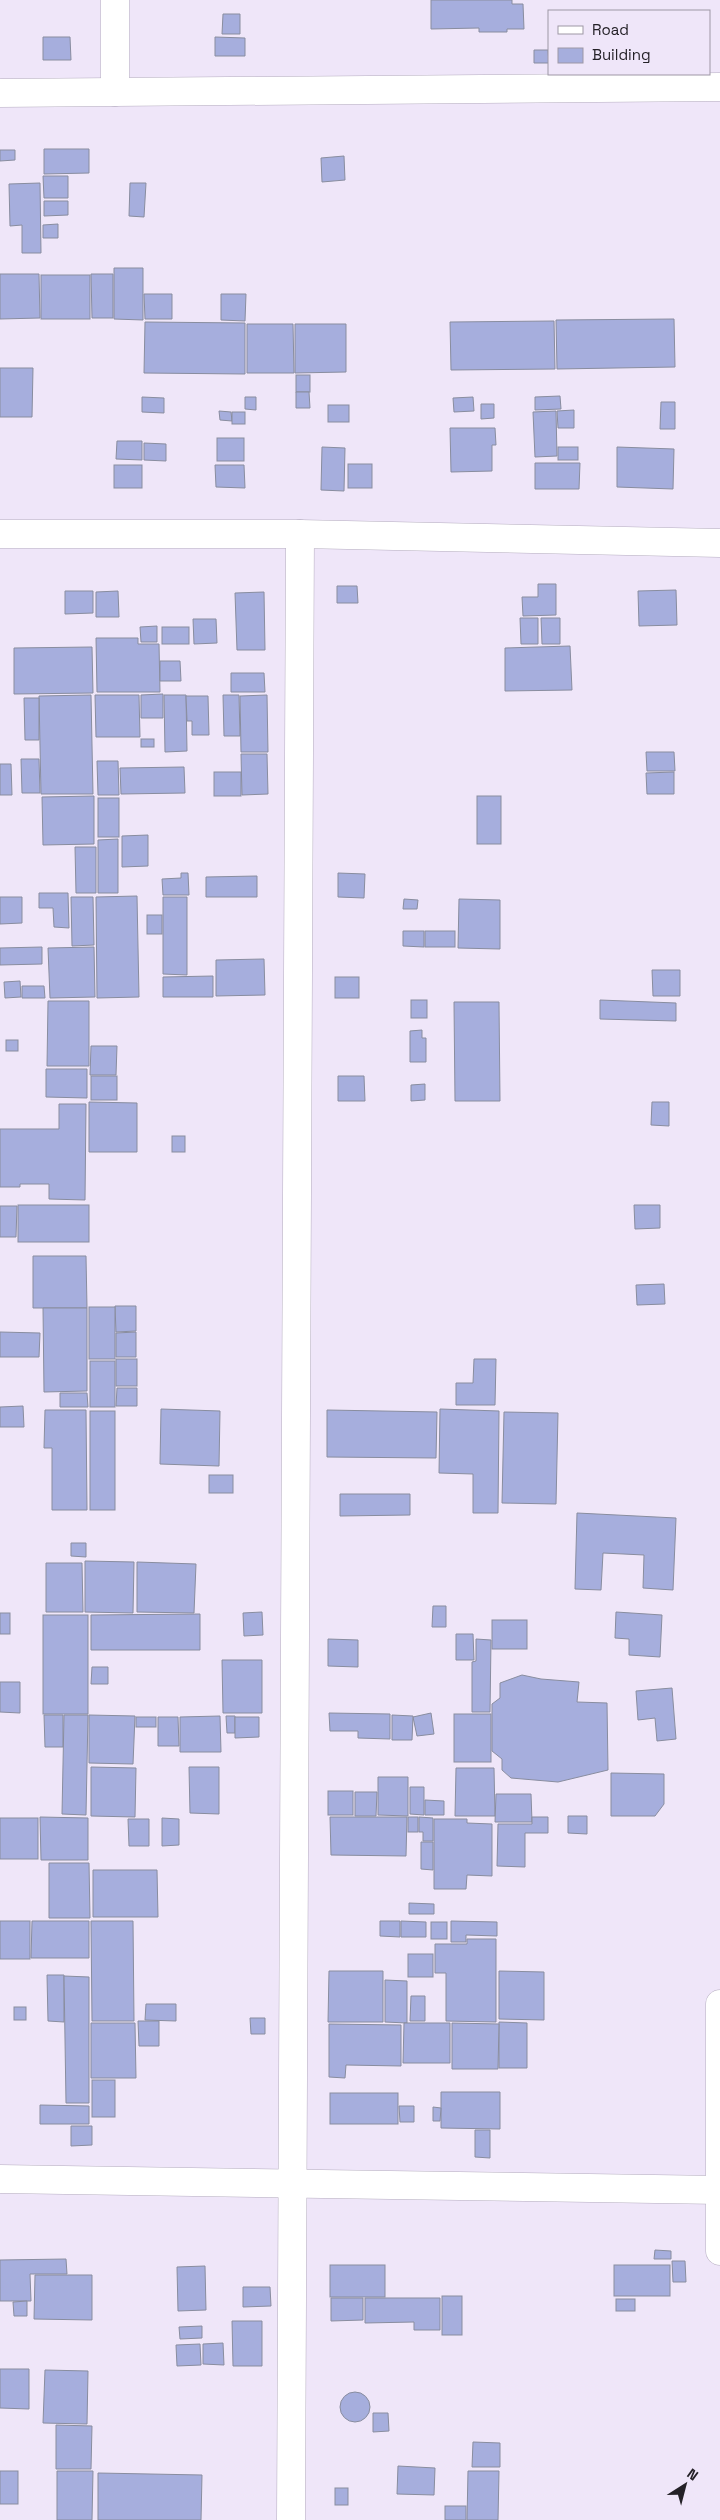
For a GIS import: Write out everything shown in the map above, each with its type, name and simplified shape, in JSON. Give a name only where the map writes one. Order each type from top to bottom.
[{"type":"street","points":[[115,0],[115,92]]},
{"type":"street","points":[[0,93],[720,87]]},
{"type":"street","points":[[0,534],[300,534],[720,543]]},
{"type":"street","points":[[291,2520],[300,534]]},
{"type":"street","points":[[720,2004],[720,2251]]},
{"type":"street","points":[[0,2179],[719,2190]]},
{"type":"building","points":[[431,0],[512,0],[512,4],[523,4],[524,29],[507,29],[507,32],[479,32],[479,28],[431,29]]},
{"type":"building","points":[[223,14],[240,14],[240,34],[222,34]]},
{"type":"building","points":[[43,37],[70,37],[71,60],[43,60]]},
{"type":"building","points":[[215,37],[245,38],[245,56],[215,56]]},
{"type":"building","points":[[534,50],[548,50],[548,63],[534,63]]},
{"type":"building","points":[[44,149],[89,149],[89,173],[44,174]]},
{"type":"building","points":[[0,150],[15,150],[15,160],[0,161]]},
{"type":"building","points":[[344,156],[345,180],[322,182],[321,158]]},
{"type":"building","points":[[43,176],[68,176],[68,198],[44,198]]},
{"type":"building","points":[[40,183],[41,253],[22,253],[22,225],[10,226],[9,184]]},
{"type":"building","points":[[130,183],[146,183],[144,217],[129,216]]},
{"type":"building","points":[[44,201],[68,201],[68,215],[44,216]]},
{"type":"building","points":[[58,224],[58,238],[43,238],[43,225]]},
{"type":"building","points":[[114,268],[143,268],[143,320],[114,319]]},
{"type":"building","points":[[0,274],[39,274],[40,318],[0,319]]},
{"type":"building","points":[[91,274],[113,274],[113,318],[92,318]]},
{"type":"building","points":[[41,275],[90,275],[90,319],[41,319]]},
{"type":"building","points":[[144,294],[172,294],[172,319],[145,319]]},
{"type":"building","points":[[221,294],[246,294],[245,321],[221,320]]},
{"type":"building","points":[[674,319],[675,367],[557,369],[556,320]]},
{"type":"building","points":[[554,321],[555,369],[451,370],[450,322]]},
{"type":"building","points":[[145,322],[245,323],[245,374],[144,373]]},
{"type":"building","points":[[247,324],[293,324],[294,373],[247,373]]},
{"type":"building","points":[[295,324],[346,324],[346,372],[295,373]]},
{"type":"building","points":[[0,368],[33,368],[32,417],[0,417]]},
{"type":"building","points":[[296,375],[310,375],[310,392],[296,392]]},
{"type":"building","points":[[296,392],[309,392],[310,408],[296,408]]},
{"type":"building","points":[[560,396],[561,409],[535,410],[535,397]]},
{"type":"building","points":[[142,397],[164,398],[164,413],[142,412]]},
{"type":"building","points":[[245,397],[256,397],[256,410],[245,409]]},
{"type":"building","points":[[473,397],[474,411],[454,412],[453,398]]},
{"type":"building","points":[[661,402],[675,402],[675,429],[660,429]]},
{"type":"building","points":[[481,404],[494,404],[494,418],[481,419]]},
{"type":"building","points":[[328,405],[349,405],[349,422],[328,422]]},
{"type":"building","points":[[574,410],[574,428],[558,428],[557,411]]},
{"type":"building","points":[[219,411],[231,412],[232,421],[220,420]]},
{"type":"building","points":[[556,411],[557,456],[535,457],[533,412]]},
{"type":"building","points":[[232,412],[245,412],[245,424],[232,424]]},
{"type":"building","points":[[450,428],[495,428],[496,445],[492,445],[492,471],[451,472]]},
{"type":"building","points":[[217,438],[244,438],[244,461],[217,461]]},
{"type":"building","points":[[117,441],[142,441],[142,460],[116,459]]},
{"type":"building","points":[[144,443],[166,444],[166,461],[144,460]]},
{"type":"building","points":[[322,447],[345,448],[344,491],[321,490]]},
{"type":"building","points":[[558,447],[578,447],[578,460],[558,460]]},
{"type":"building","points":[[617,447],[674,449],[673,489],[617,487]]},
{"type":"building","points":[[535,463],[580,463],[579,489],[535,489]]},
{"type":"building","points":[[348,464],[372,464],[372,488],[348,488]]},
{"type":"building","points":[[114,465],[142,465],[142,488],[114,488]]},
{"type":"building","points":[[215,465],[244,465],[245,488],[216,487]]},
{"type":"building","points":[[538,584],[556,584],[556,615],[523,616],[522,597],[538,597]]},
{"type":"building","points":[[337,586],[357,586],[358,603],[337,603]]},
{"type":"building","points":[[676,590],[677,625],[639,626],[638,591]]},
{"type":"building","points":[[65,591],[93,591],[93,613],[65,614]]},
{"type":"building","points":[[118,591],[119,617],[96,617],[96,592]]},
{"type":"building","points":[[264,592],[265,650],[237,650],[235,593]]},
{"type":"building","points":[[520,618],[538,618],[538,644],[521,644]]},
{"type":"building","points":[[541,618],[560,618],[560,644],[542,644]]},
{"type":"building","points":[[193,619],[216,619],[217,643],[194,644]]},
{"type":"building","points":[[157,626],[157,642],[141,642],[140,627]]},
{"type":"building","points":[[162,627],[189,627],[189,644],[162,644]]},
{"type":"building","points":[[96,638],[138,638],[138,644],[159,644],[160,692],[97,692]]},
{"type":"building","points":[[570,646],[572,690],[505,691],[505,648]]},
{"type":"building","points":[[92,647],[93,693],[14,694],[14,648]]},
{"type":"building","points":[[160,661],[180,661],[181,681],[160,681]]},
{"type":"building","points":[[231,673],[264,673],[265,692],[231,692]]},
{"type":"building","points":[[163,694],[163,718],[141,718],[141,695]]},
{"type":"building","points":[[91,695],[93,794],[41,794],[39,696]]},
{"type":"building","points":[[95,695],[139,695],[140,737],[96,737]]},
{"type":"building","points":[[164,695],[186,695],[187,751],[165,752]]},
{"type":"building","points":[[223,695],[239,695],[240,736],[224,736]]},
{"type":"building","points":[[267,695],[268,752],[241,752],[240,696]]},
{"type":"building","points":[[186,696],[208,696],[209,735],[192,735],[192,721],[187,721]]},
{"type":"building","points":[[24,698],[39,698],[39,740],[25,740]]},
{"type":"building","points":[[141,739],[154,739],[154,747],[141,747]]},
{"type":"building","points":[[646,752],[674,752],[675,771],[647,771]]},
{"type":"building","points":[[241,754],[267,754],[268,794],[242,795]]},
{"type":"building","points":[[21,759],[39,759],[40,793],[22,793]]},
{"type":"building","points":[[97,761],[118,761],[119,795],[98,795]]},
{"type":"building","points":[[0,764],[11,764],[12,795],[0,795]]},
{"type":"building","points":[[184,767],[185,793],[121,794],[120,768]]},
{"type":"building","points":[[214,772],[241,772],[241,796],[214,796]]},
{"type":"building","points":[[674,772],[674,794],[647,794],[646,773]]},
{"type":"building","points":[[94,796],[94,844],[43,845],[42,797]]},
{"type":"building","points":[[477,796],[501,796],[501,844],[477,844]]},
{"type":"building","points":[[98,798],[119,798],[119,837],[98,837]]},
{"type":"building","points":[[148,835],[148,866],[122,867],[122,836]]},
{"type":"building","points":[[118,839],[118,893],[98,893],[98,840]]},
{"type":"building","points":[[75,847],[96,847],[96,893],[76,893]]},
{"type":"building","points":[[181,873],[188,873],[189,895],[163,895],[162,879],[181,878]]},
{"type":"building","points":[[338,873],[365,874],[364,898],[338,897]]},
{"type":"building","points":[[257,876],[257,897],[206,897],[206,877]]},
{"type":"building","points":[[39,893],[68,893],[69,928],[54,927],[53,908],[39,908]]},
{"type":"building","points":[[137,896],[139,997],[97,998],[96,897]]},
{"type":"building","points":[[0,897],[22,897],[22,923],[0,924]]},
{"type":"building","points":[[71,897],[93,897],[94,945],[72,946]]},
{"type":"building","points":[[163,897],[187,897],[187,975],[163,974]]},
{"type":"building","points":[[404,899],[418,900],[417,909],[403,909]]},
{"type":"building","points":[[459,899],[500,900],[500,949],[458,948]]},
{"type":"building","points":[[147,915],[162,915],[162,934],[147,934]]},
{"type":"building","points":[[403,931],[424,931],[424,947],[403,946]]},
{"type":"building","points":[[425,931],[455,931],[455,947],[425,947]]},
{"type":"building","points":[[42,947],[42,964],[0,965],[0,948]]},
{"type":"building","points":[[94,947],[95,997],[50,998],[48,948]]},
{"type":"building","points":[[264,959],[265,995],[216,996],[216,960]]},
{"type":"building","points":[[652,970],[680,970],[680,996],[653,996]]},
{"type":"building","points":[[213,976],[213,997],[163,997],[163,977]]},
{"type":"building","points":[[335,977],[359,977],[359,998],[335,998]]},
{"type":"building","points":[[20,981],[21,997],[5,998],[4,982]]},
{"type":"building","points":[[22,986],[44,986],[45,998],[22,998]]},
{"type":"building","points":[[411,1000],[427,1000],[427,1018],[411,1018]]},
{"type":"building","points":[[600,1000],[676,1003],[676,1021],[600,1019]]},
{"type":"building","points":[[48,1001],[89,1001],[89,1066],[47,1066]]},
{"type":"building","points":[[454,1002],[499,1002],[500,1101],[455,1101]]},
{"type":"building","points":[[422,1030],[422,1038],[426,1038],[426,1062],[410,1062],[410,1031]]},
{"type":"building","points":[[6,1040],[18,1040],[18,1051],[6,1051]]},
{"type":"building","points":[[91,1046],[117,1046],[116,1075],[90,1075]]},
{"type":"building","points":[[46,1069],[87,1069],[87,1098],[46,1097]]},
{"type":"building","points":[[91,1076],[117,1076],[117,1100],[91,1100]]},
{"type":"building","points":[[338,1076],[364,1076],[365,1101],[338,1101]]},
{"type":"building","points":[[425,1084],[425,1100],[411,1101],[411,1085]]},
{"type":"building","points":[[89,1102],[137,1103],[137,1152],[89,1152]]},
{"type":"building","points":[[652,1102],[669,1102],[669,1126],[651,1125]]},
{"type":"building","points":[[59,1104],[86,1104],[85,1200],[49,1199],[49,1184],[20,1184],[20,1187],[0,1187],[0,1129],[59,1129]]},
{"type":"building","points":[[172,1136],[185,1136],[185,1152],[172,1152]]},
{"type":"building","points":[[18,1205],[89,1205],[89,1242],[18,1242]]},
{"type":"building","points":[[634,1205],[660,1205],[660,1228],[635,1229]]},
{"type":"building","points":[[0,1206],[17,1206],[16,1237],[0,1237]]},
{"type":"building","points":[[33,1256],[86,1256],[87,1308],[33,1308]]},
{"type":"building","points":[[664,1284],[665,1304],[637,1305],[636,1285]]},
{"type":"building","points":[[115,1306],[136,1306],[136,1331],[116,1332]]},
{"type":"building","points":[[89,1307],[115,1307],[115,1359],[89,1359]]},
{"type":"building","points":[[43,1308],[87,1308],[87,1391],[44,1392]]},
{"type":"building","points":[[0,1332],[40,1333],[39,1357],[0,1357]]},
{"type":"building","points":[[136,1332],[136,1357],[116,1357],[116,1333]]},
{"type":"building","points":[[116,1359],[137,1359],[137,1386],[116,1386]]},
{"type":"building","points":[[474,1359],[496,1359],[495,1405],[456,1405],[456,1383],[473,1383]]},
{"type":"building","points":[[90,1361],[115,1361],[115,1407],[90,1407]]},
{"type":"building","points":[[117,1388],[137,1388],[137,1406],[116,1406]]},
{"type":"building","points":[[60,1393],[87,1393],[88,1407],[60,1407]]},
{"type":"building","points":[[23,1406],[24,1427],[0,1427],[0,1407]]},
{"type":"building","points":[[161,1409],[220,1411],[219,1466],[160,1464]]},
{"type":"building","points":[[440,1409],[499,1411],[498,1513],[473,1513],[473,1474],[439,1473]]},
{"type":"building","points":[[45,1410],[86,1410],[87,1510],[52,1510],[52,1448],[44,1448]]},
{"type":"building","points":[[327,1410],[437,1412],[436,1458],[327,1457]]},
{"type":"building","points":[[90,1411],[115,1411],[115,1510],[90,1510]]},
{"type":"building","points":[[504,1412],[558,1413],[556,1504],[502,1503]]},
{"type":"building","points":[[209,1475],[233,1475],[233,1493],[209,1493]]},
{"type":"building","points":[[340,1494],[410,1494],[410,1515],[340,1516]]},
{"type":"building","points":[[577,1513],[676,1518],[673,1590],[643,1588],[644,1555],[603,1553],[601,1590],[575,1589]]},
{"type":"building","points":[[71,1543],[86,1543],[86,1557],[71,1556]]},
{"type":"building","points":[[85,1561],[134,1562],[133,1613],[85,1612]]},
{"type":"building","points":[[137,1562],[196,1564],[194,1613],[137,1612]]},
{"type":"building","points":[[46,1563],[82,1563],[83,1612],[46,1612]]},
{"type":"building","points":[[433,1606],[446,1606],[446,1627],[432,1627]]},
{"type":"building","points":[[262,1612],[263,1635],[244,1636],[243,1613]]},
{"type":"building","points":[[616,1612],[662,1615],[660,1657],[629,1655],[629,1639],[615,1638]]},
{"type":"building","points":[[0,1613],[10,1613],[10,1634],[0,1634]]},
{"type":"building","points":[[200,1614],[200,1650],[91,1650],[91,1615]]},
{"type":"building","points":[[43,1615],[88,1615],[88,1714],[43,1714]]},
{"type":"building","points":[[492,1620],[527,1620],[527,1649],[492,1649]]},
{"type":"building","points":[[456,1634],[473,1634],[474,1660],[456,1660]]},
{"type":"building","points":[[328,1639],[358,1640],[358,1667],[328,1666]]},
{"type":"building","points":[[476,1639],[491,1640],[490,1712],[472,1712],[472,1662],[476,1661]]},
{"type":"building","points":[[222,1660],[262,1660],[262,1713],[223,1713]]},
{"type":"building","points":[[92,1667],[108,1667],[108,1684],[91,1684]]},
{"type":"building","points":[[522,1675],[541,1679],[579,1682],[577,1702],[607,1703],[608,1770],[558,1782],[511,1778],[502,1770],[502,1759],[492,1751],[492,1704],[500,1698],[500,1683]]},
{"type":"building","points":[[0,1682],[20,1682],[20,1713],[0,1712]]},
{"type":"building","points":[[672,1688],[676,1739],[657,1741],[655,1718],[638,1720],[636,1691]]},
{"type":"building","points":[[329,1713],[390,1714],[390,1739],[358,1738],[358,1731],[330,1731]]},
{"type":"building","points":[[431,1713],[434,1734],[417,1736],[413,1717]]},
{"type":"building","points":[[454,1714],[491,1714],[491,1762],[454,1762]]},
{"type":"building","points":[[44,1715],[63,1715],[63,1747],[45,1747]]},
{"type":"building","points":[[64,1715],[88,1715],[86,1815],[62,1814]]},
{"type":"building","points":[[89,1715],[135,1716],[133,1764],[89,1763]]},
{"type":"building","points":[[392,1715],[413,1716],[412,1740],[392,1740]]},
{"type":"building","points":[[220,1716],[221,1752],[180,1752],[180,1717]]},
{"type":"building","points":[[226,1716],[235,1716],[235,1733],[227,1733]]},
{"type":"building","points":[[136,1717],[156,1717],[156,1727],[136,1727]]},
{"type":"building","points":[[158,1717],[178,1717],[179,1746],[158,1746]]},
{"type":"building","points":[[235,1717],[259,1717],[259,1737],[235,1738]]},
{"type":"building","points":[[91,1767],[136,1768],[135,1817],[91,1816]]},
{"type":"building","points":[[189,1767],[219,1767],[219,1814],[190,1813]]},
{"type":"building","points":[[456,1768],[494,1768],[495,1816],[455,1816]]},
{"type":"building","points":[[611,1773],[664,1774],[664,1804],[655,1816],[611,1816]]},
{"type":"building","points":[[378,1777],[408,1777],[408,1816],[378,1815]]},
{"type":"building","points":[[410,1787],[424,1787],[424,1815],[410,1814]]},
{"type":"building","points":[[328,1791],[353,1791],[353,1815],[328,1815]]},
{"type":"building","points":[[355,1792],[377,1792],[376,1816],[355,1816]]},
{"type":"building","points":[[496,1794],[531,1794],[532,1822],[495,1822]]},
{"type":"building","points":[[425,1800],[444,1801],[444,1815],[425,1815]]},
{"type":"building","points":[[568,1816],[587,1816],[587,1834],[568,1833]]},
{"type":"building","points":[[40,1817],[88,1818],[88,1860],[41,1860]]},
{"type":"building","points":[[330,1817],[407,1817],[406,1856],[331,1855]]},
{"type":"building","points":[[408,1817],[418,1817],[418,1832],[408,1832]]},
{"type":"building","points":[[419,1817],[433,1818],[433,1841],[423,1841],[423,1832],[419,1832]]},
{"type":"building","points":[[532,1817],[548,1817],[548,1833],[525,1833],[525,1867],[497,1866],[498,1824],[532,1824]]},
{"type":"building","points":[[0,1818],[38,1818],[38,1859],[0,1859]]},
{"type":"building","points":[[162,1818],[179,1819],[179,1845],[162,1846]]},
{"type":"building","points":[[128,1819],[149,1819],[149,1846],[129,1846]]},
{"type":"building","points":[[434,1819],[467,1819],[467,1823],[492,1824],[492,1876],[467,1875],[466,1889],[434,1889]]},
{"type":"building","points":[[421,1842],[433,1842],[433,1870],[421,1869]]},
{"type":"building","points":[[49,1863],[89,1863],[90,1918],[49,1918]]},
{"type":"building","points":[[93,1870],[157,1870],[158,1917],[93,1917]]},
{"type":"building","points":[[409,1903],[434,1904],[434,1914],[409,1914]]},
{"type":"building","points":[[0,1921],[30,1921],[30,1959],[0,1959]]},
{"type":"building","points":[[32,1921],[89,1921],[89,1958],[31,1958]]},
{"type":"building","points":[[91,1921],[133,1921],[134,2021],[92,2021]]},
{"type":"building","points":[[380,1921],[400,1921],[400,1937],[380,1936]]},
{"type":"building","points":[[401,1921],[426,1922],[426,1937],[401,1937]]},
{"type":"building","points":[[451,1921],[497,1922],[497,1936],[466,1935],[466,1942],[451,1942]]},
{"type":"building","points":[[431,1922],[447,1922],[447,1939],[431,1939]]},
{"type":"building","points":[[467,1939],[496,1939],[496,2022],[446,2021],[446,1973],[435,1973],[435,1944],[467,1944]]},
{"type":"building","points":[[408,1954],[433,1954],[433,1977],[408,1977]]},
{"type":"building","points":[[329,1971],[383,1971],[383,2022],[328,2022]]},
{"type":"building","points":[[499,1971],[544,1972],[544,2020],[499,2019]]},
{"type":"building","points":[[47,1975],[64,1975],[64,2022],[48,2021]]},
{"type":"building","points":[[64,1976],[89,1977],[89,2103],[66,2103]]},
{"type":"building","points":[[385,1980],[407,1981],[407,2023],[385,2022]]},
{"type":"building","points":[[411,1996],[425,1996],[425,2021],[410,2021]]},
{"type":"building","points":[[146,2004],[176,2004],[176,2021],[145,2020]]},
{"type":"building","points":[[14,2007],[26,2007],[26,2020],[14,2020]]},
{"type":"building","points":[[250,2018],[265,2018],[265,2034],[251,2034]]},
{"type":"building","points":[[138,2021],[159,2021],[159,2046],[139,2046]]},
{"type":"building","points":[[499,2022],[527,2023],[527,2068],[499,2068]]},
{"type":"building","points":[[91,2023],[135,2023],[136,2078],[91,2078]]},
{"type":"building","points":[[404,2023],[450,2023],[450,2063],[403,2063]]},
{"type":"building","points":[[452,2023],[499,2024],[498,2069],[452,2069]]},
{"type":"building","points":[[329,2024],[401,2025],[401,2066],[346,2065],[345,2078],[329,2077]]},
{"type":"building","points":[[92,2080],[115,2080],[115,2117],[92,2117]]},
{"type":"building","points":[[441,2092],[500,2092],[500,2129],[441,2128]]},
{"type":"building","points":[[330,2093],[398,2093],[398,2124],[330,2124]]},
{"type":"building","points":[[40,2105],[89,2106],[89,2124],[40,2124]]},
{"type":"building","points":[[399,2106],[414,2106],[414,2122],[400,2122]]},
{"type":"building","points":[[433,2107],[441,2108],[440,2121],[433,2121]]},
{"type":"building","points":[[71,2126],[92,2126],[92,2145],[71,2146]]},
{"type":"building","points":[[475,2130],[490,2130],[490,2158],[475,2157]]},
{"type":"building","points":[[655,2250],[671,2251],[671,2259],[654,2259]]},
{"type":"building","points":[[66,2259],[67,2274],[30,2274],[31,2301],[0,2301],[0,2260]]},
{"type":"building","points":[[672,2261],[685,2261],[686,2282],[673,2282]]},
{"type":"building","points":[[330,2265],[385,2265],[385,2297],[330,2297]]},
{"type":"building","points":[[614,2265],[670,2265],[670,2296],[614,2296]]},
{"type":"building","points":[[205,2266],[206,2310],[178,2311],[177,2267]]},
{"type":"building","points":[[35,2275],[92,2275],[92,2320],[34,2319]]},
{"type":"building","points":[[243,2287],[270,2287],[271,2306],[243,2307]]},
{"type":"building","points":[[442,2296],[462,2296],[462,2335],[442,2335]]},
{"type":"building","points":[[331,2298],[363,2298],[363,2320],[331,2321]]},
{"type":"building","points":[[365,2298],[440,2298],[440,2330],[414,2330],[414,2322],[365,2323]]},
{"type":"building","points":[[616,2299],[635,2299],[635,2311],[616,2311]]},
{"type":"building","points":[[27,2301],[27,2316],[14,2316],[13,2302]]},
{"type":"building","points":[[232,2321],[262,2321],[262,2366],[233,2366]]},
{"type":"building","points":[[202,2326],[202,2338],[180,2339],[179,2327]]},
{"type":"building","points":[[223,2343],[224,2365],[203,2364],[203,2344]]},
{"type":"building","points":[[200,2344],[201,2365],[177,2366],[176,2345]]},
{"type":"building","points":[[0,2369],[29,2369],[29,2409],[0,2408]]},
{"type":"building","points":[[45,2370],[88,2371],[87,2424],[43,2423]]},
{"type":"building","points":[[355,2392],[366,2396],[370,2407],[366,2418],[355,2422],[344,2418],[340,2407],[344,2396]]},
{"type":"building","points":[[373,2413],[388,2413],[389,2431],[373,2432]]},
{"type":"building","points":[[56,2425],[92,2426],[91,2469],[56,2469]]},
{"type":"building","points":[[473,2442],[500,2443],[500,2467],[472,2467]]},
{"type":"building","points":[[398,2466],[435,2468],[434,2495],[397,2494]]},
{"type":"building","points":[[0,2471],[18,2471],[18,2504],[0,2504]]},
{"type":"building","points":[[57,2471],[93,2471],[92,2520],[57,2520]]},
{"type":"building","points":[[468,2471],[499,2471],[498,2520],[467,2520]]},
{"type":"building","points":[[98,2473],[202,2475],[201,2520],[98,2520]]},
{"type":"building","points":[[335,2488],[348,2488],[348,2505],[335,2505]]},
{"type":"building","points":[[445,2506],[466,2506],[466,2520],[445,2520]]}]
